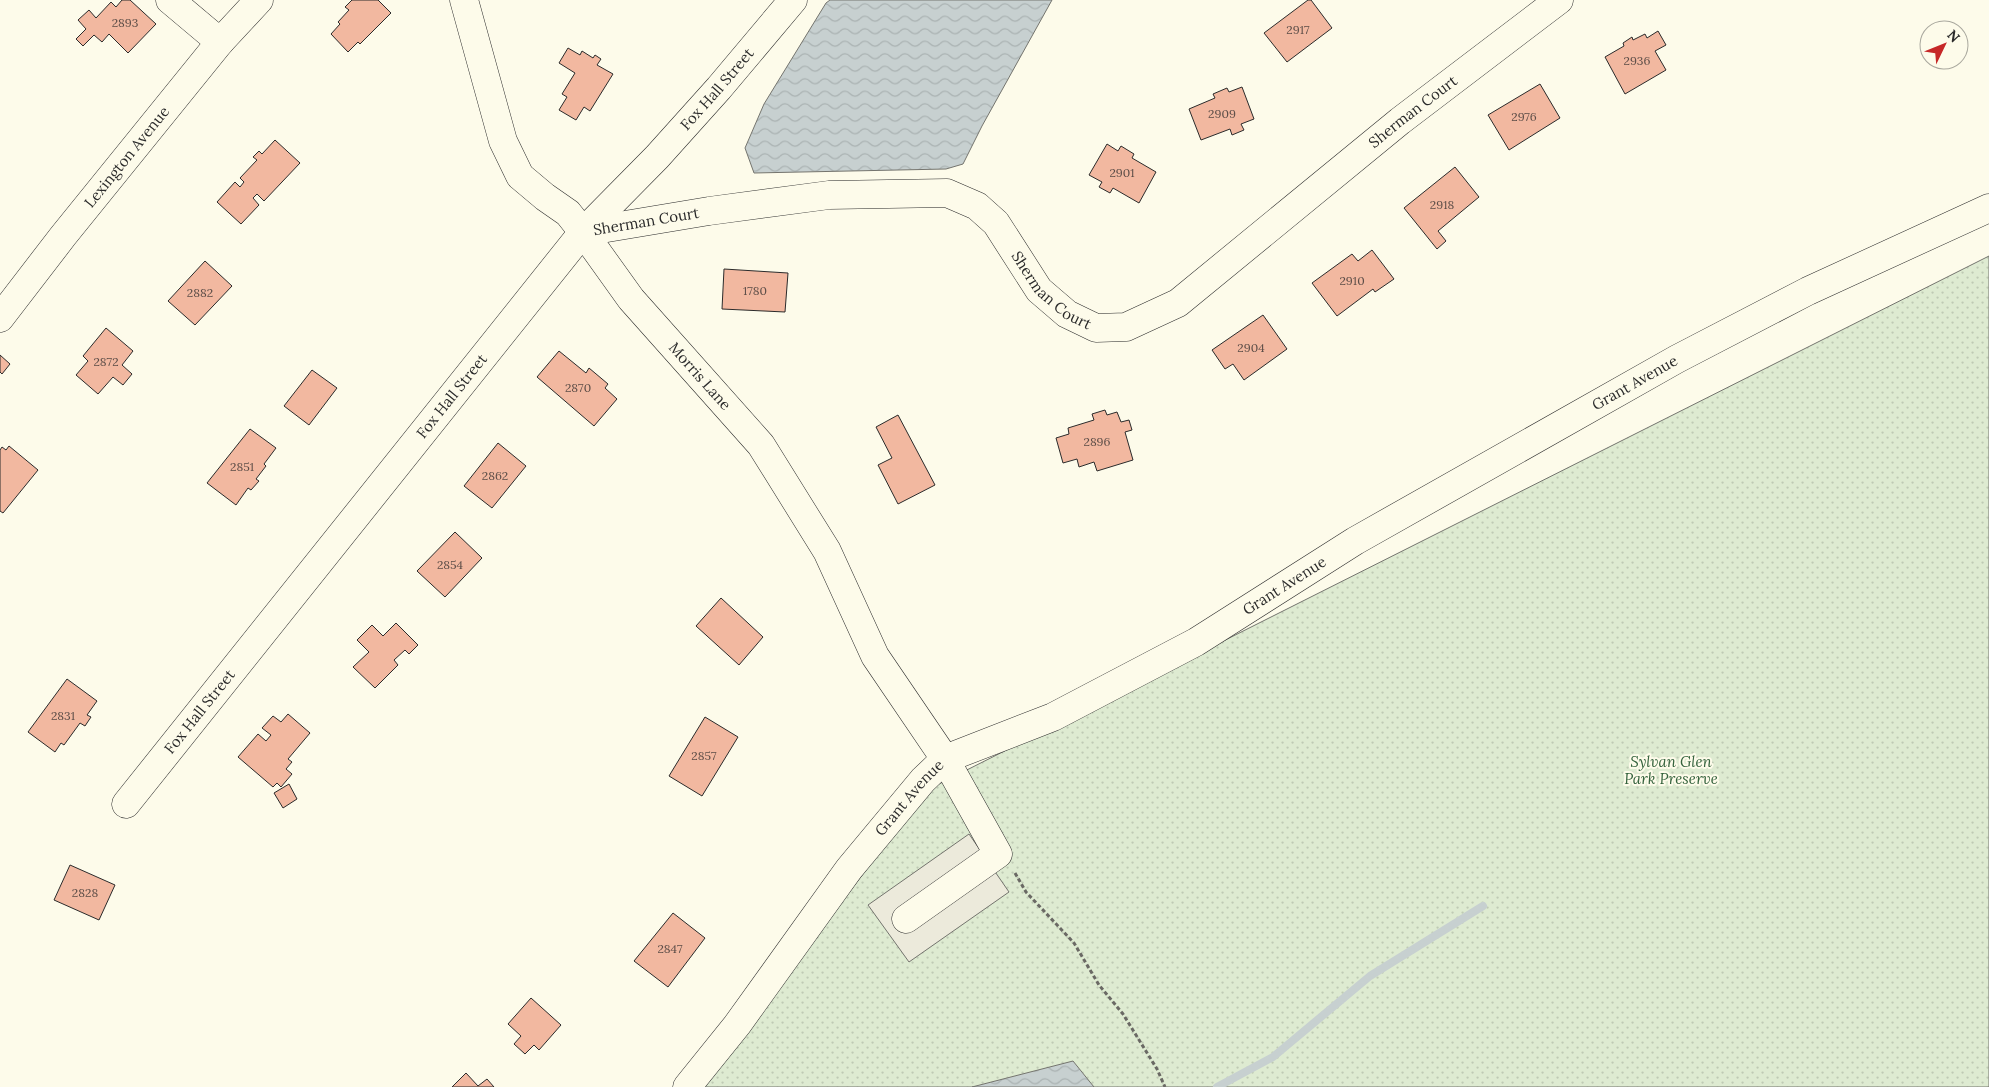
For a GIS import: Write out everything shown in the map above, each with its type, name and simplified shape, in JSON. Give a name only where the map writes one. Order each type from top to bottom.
[{"type":"street","points":[[170,0],[220,42]]},
{"type":"street","name":"Lexington Avenue","points":[[0,318],[63,236],[220,42],[260,0]]},
{"type":"street","name":"Morris Lane","points":[[464,0],[503,141],[520,176],[568,213],[631,299],[761,445],[827,551],[875,656],[945,759],[998,854]]},
{"type":"street","name":"Fox Hall Street","points":[[126,804],[526,306],[583,232],[657,157],[719,88],[792,0]]},
{"type":"street","name":"Sherman Court","points":[[583,232],[709,211],[829,195],[946,194],[977,206],[996,224],[1039,290],[1067,314],[1096,328],[1126,327],[1178,303],[1400,120],[1559,0]]},
{"type":"street","name":"Grant Avenue","points":[[687,1087],[737,1025],[849,869],[923,780],[945,759],[1052,717],[1187,646],[1355,541],[1678,359],[1808,291],[1989,208]]},
{"type":"street","points":[[906,919],[998,854]]},
{"type":"path","points":[[998,854],[1013,871],[1026,892],[1074,943],[1099,985],[1122,1014],[1157,1069],[1165,1087]]},
{"type":"green space","name":"Sylvan Glen Park Preserve","points":[[1989,256],[1989,1087],[698,1087],[929,789]]},
{"type":"shaded area","points":[[969,834],[1009,892],[909,962],[868,905]]},
{"type":"water","points":[[830,0],[1052,0],[963,164],[946,169],[754,173],[745,148],[764,104],[826,3]]},
{"type":"water","points":[[1073,1061],[1094,1087],[972,1087]]},
{"type":"building","points":[[122,0],[130,0],[156,24],[128,53],[109,34],[102,42],[94,35],[83,46],[76,39],[86,29],[78,20],[89,10],[96,18],[111,2],[116,7]]},
{"type":"building","points":[[352,0],[378,0],[391,13],[360,44],[358,42],[348,52],[331,34],[340,24],[338,22],[349,10],[345,7]]},
{"type":"building","points":[[1308,0],[1311,0],[1332,28],[1287,62],[1264,33]]},
{"type":"building","points":[[1658,31],[1666,45],[1655,51],[1666,70],[1625,94],[1605,57],[1624,46],[1623,43],[1632,37],[1633,40],[1645,34],[1647,38]]},
{"type":"building","points":[[568,48],[580,55],[582,51],[593,58],[595,55],[601,59],[597,65],[613,74],[590,111],[584,107],[576,120],[559,110],[567,97],[562,94],[575,73],[559,63]]},
{"type":"building","points":[[1540,84],[1560,118],[1509,150],[1488,115]]},
{"type":"building","points":[[1242,87],[1254,119],[1241,124],[1244,130],[1232,135],[1230,129],[1201,140],[1189,109],[1215,98],[1213,94],[1227,88],[1229,92]]},
{"type":"building","points":[[275,140],[300,163],[264,201],[257,194],[253,198],[259,205],[241,224],[217,202],[235,182],[240,187],[244,182],[240,178],[257,160],[253,157],[259,151],[262,154]]},
{"type":"building","points":[[1107,144],[1118,151],[1121,146],[1134,154],[1132,158],[1156,172],[1139,203],[1113,188],[1110,193],[1099,187],[1102,182],[1089,175]]},
{"type":"building","points":[[1455,167],[1479,197],[1438,231],[1446,241],[1437,249],[1404,208]]},
{"type":"building","points":[[1372,250],[1394,279],[1375,292],[1373,289],[1337,316],[1312,283],[1352,254],[1358,261]]},
{"type":"building","points":[[205,261],[232,286],[195,325],[168,301]]},
{"type":"building","points":[[724,269],[788,273],[785,312],[722,309]]},
{"type":"building","points":[[1263,315],[1287,349],[1244,380],[1233,364],[1225,369],[1212,350]]},
{"type":"building","points":[[106,328],[133,351],[122,365],[132,374],[123,385],[113,377],[98,394],[76,375],[88,361],[83,356]]},
{"type":"building","points":[[559,351],[586,373],[589,368],[608,384],[605,388],[617,399],[594,426],[537,377]]},
{"type":"building","points":[[0,355],[10,364],[2,374],[0,372]]},
{"type":"building","points":[[312,370],[337,388],[309,425],[284,406]]},
{"type":"building","points":[[1105,410],[1107,415],[1117,412],[1121,422],[1129,420],[1132,430],[1125,432],[1133,460],[1097,471],[1094,462],[1079,467],[1077,459],[1063,463],[1056,438],[1069,434],[1068,428],[1094,420],[1092,414]]},
{"type":"building","points":[[898,415],[935,485],[898,504],[878,465],[892,458],[876,427]]},
{"type":"building","points":[[250,429],[276,448],[256,479],[259,481],[251,490],[248,488],[236,505],[207,483]]},
{"type":"building","points":[[498,443],[526,466],[492,508],[464,486]]},
{"type":"building","points":[[9,446],[38,470],[3,513],[0,511],[0,450],[2,447],[6,450]]},
{"type":"building","points":[[455,532],[482,558],[445,597],[417,571]]},
{"type":"building","points":[[721,598],[763,637],[739,665],[696,626]]},
{"type":"building","points":[[396,623],[418,645],[409,654],[405,650],[394,660],[398,665],[375,688],[353,667],[369,652],[357,640],[372,625],[383,636]]},
{"type":"building","points":[[67,679],[97,701],[87,715],[91,717],[85,726],[80,723],[64,745],[61,743],[55,752],[28,732]]},
{"type":"building","points":[[288,714],[310,733],[288,759],[292,762],[286,769],[292,774],[281,787],[277,783],[273,787],[238,757],[258,734],[266,741],[271,735],[262,728],[273,716],[281,722]]},
{"type":"building","points":[[705,717],[738,737],[702,796],[669,776]]},
{"type":"building","points":[[289,784],[297,799],[283,808],[274,793]]},
{"type":"building","points":[[70,865],[115,885],[99,920],[54,900]]},
{"type":"building","points":[[673,913],[705,938],[668,987],[634,961]]},
{"type":"building","points":[[531,998],[561,1025],[539,1050],[534,1045],[525,1054],[514,1044],[521,1036],[508,1024]]},
{"type":"building","points":[[466,1073],[478,1086],[487,1079],[494,1087],[452,1087]]},
{"type":"waterway","points":[[1217,1087],[1273,1057],[1370,976],[1483,906]]}]
